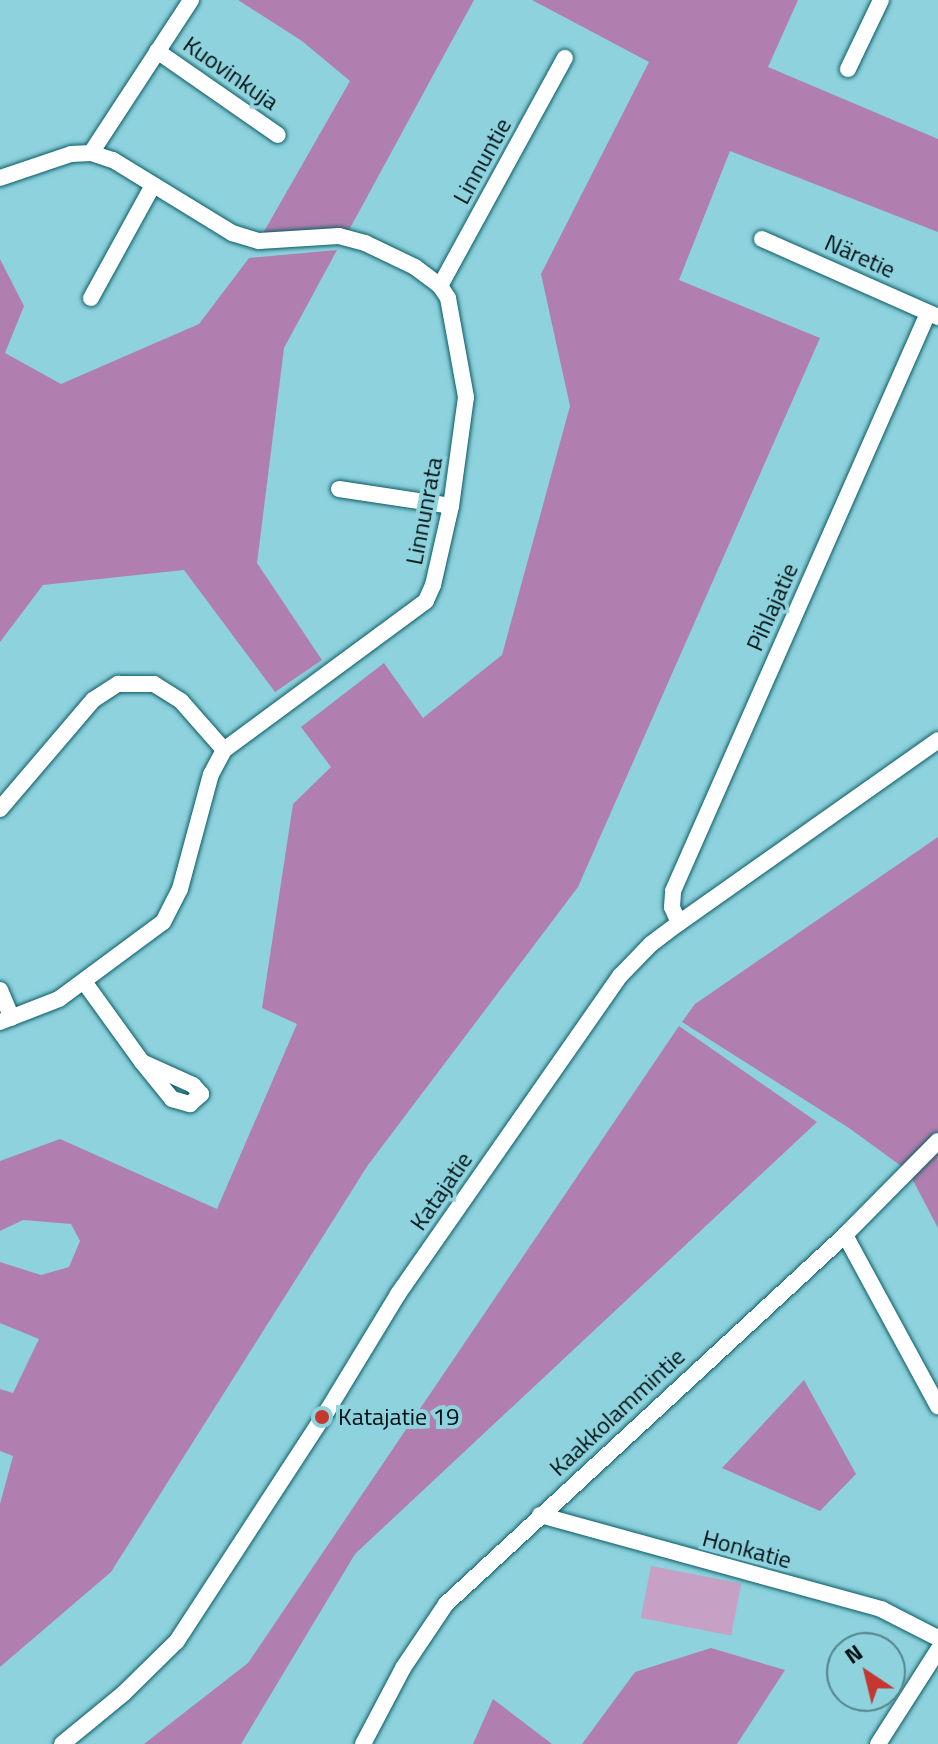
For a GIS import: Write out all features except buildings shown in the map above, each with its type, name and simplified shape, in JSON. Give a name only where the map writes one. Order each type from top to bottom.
[{"type":"street","points":[[91,153],[191,0]]},
{"type":"street","points":[[848,69],[881,0]]},
{"type":"street","name":"Kuovinkuja","points":[[157,51],[278,135]]},
{"type":"street","name":"Linnuntie","points":[[440,286],[565,58]]},
{"type":"street","points":[[0,178],[71,154],[91,153],[113,160],[232,233],[259,241],[339,236],[365,243],[415,267],[440,286]]},
{"type":"street","points":[[91,298],[153,185]]},
{"type":"street","name":"Näretie","points":[[762,239],[933,315]]},
{"type":"street","name":"Linnunrata","points":[[6,1020],[59,999],[85,983],[169,915],[180,889],[211,774],[224,750],[426,601],[433,585],[451,506],[466,397],[454,315],[440,286]]},
{"type":"street","name":"Pihlajatie","points":[[679,923],[672,907],[673,891],[933,315]]},
{"type":"street","points":[[339,489],[451,506]]},
{"type":"street","points":[[0,809],[93,700],[118,684],[154,684],[181,701],[224,750]]},
{"type":"street","name":"Katajatie","points":[[62,1744],[124,1693],[177,1641],[327,1411],[398,1294],[620,976],[651,944],[679,923],[938,740]]},
{"type":"street","points":[[85,983],[142,1062]]},
{"type":"street","points":[[0,990],[6,1020]]},
{"type":"street","name":"Kaakkolammintie","points":[[363,1744],[403,1668],[446,1604],[845,1235],[938,1141]]},
{"type":"street","points":[[845,1235],[938,1406]]},
{"type":"street","name":"Honkatie","points":[[540,1515],[881,1609],[938,1638]]},
{"type":"street","points":[[878,1744],[938,1650]]},
{"type":"shaded area","points":[[238,0],[474,0],[348,232],[262,235],[350,81],[302,41]]},
{"type":"shaded area","points":[[532,0],[798,0],[768,67],[938,139],[938,232],[730,151],[679,280],[820,338],[578,887],[368,1165],[111,1572],[0,1667],[0,1504],[13,1456],[0,1451],[0,1389],[13,1393],[39,1339],[0,1323],[0,1262],[41,1275],[69,1267],[80,1241],[71,1224],[23,1220],[0,1231],[0,1161],[60,1139],[217,1209],[297,1024],[262,1008],[293,804],[331,767],[301,727],[384,663],[423,718],[502,655],[570,406],[541,274],[649,62]]},
{"type":"shaded area","points":[[337,250],[284,348],[257,563],[322,660],[275,692],[184,570],[43,585],[0,642],[0,259],[24,306],[5,353],[61,384],[199,324],[249,258]]},
{"type":"shaded area","points":[[938,837],[938,1228],[908,1171],[849,1128],[682,1022],[695,1004]]},
{"type":"shaded area","points":[[679,1026],[817,1122],[355,1554],[241,1744],[144,1744],[248,1663]]},
{"type":"shaded area","points":[[804,1380],[856,1474],[820,1511],[722,1468]]},
{"type":"shaded area","points":[[651,1566],[741,1584],[731,1636],[641,1618]]},
{"type":"shaded area","points":[[711,1648],[785,1670],[737,1744],[582,1744],[635,1672]]},
{"type":"shaded area","points":[[493,1699],[552,1744],[473,1744]]},
{"type":"place","name":"Katajatie 19","points":[[322,1417]]}]
